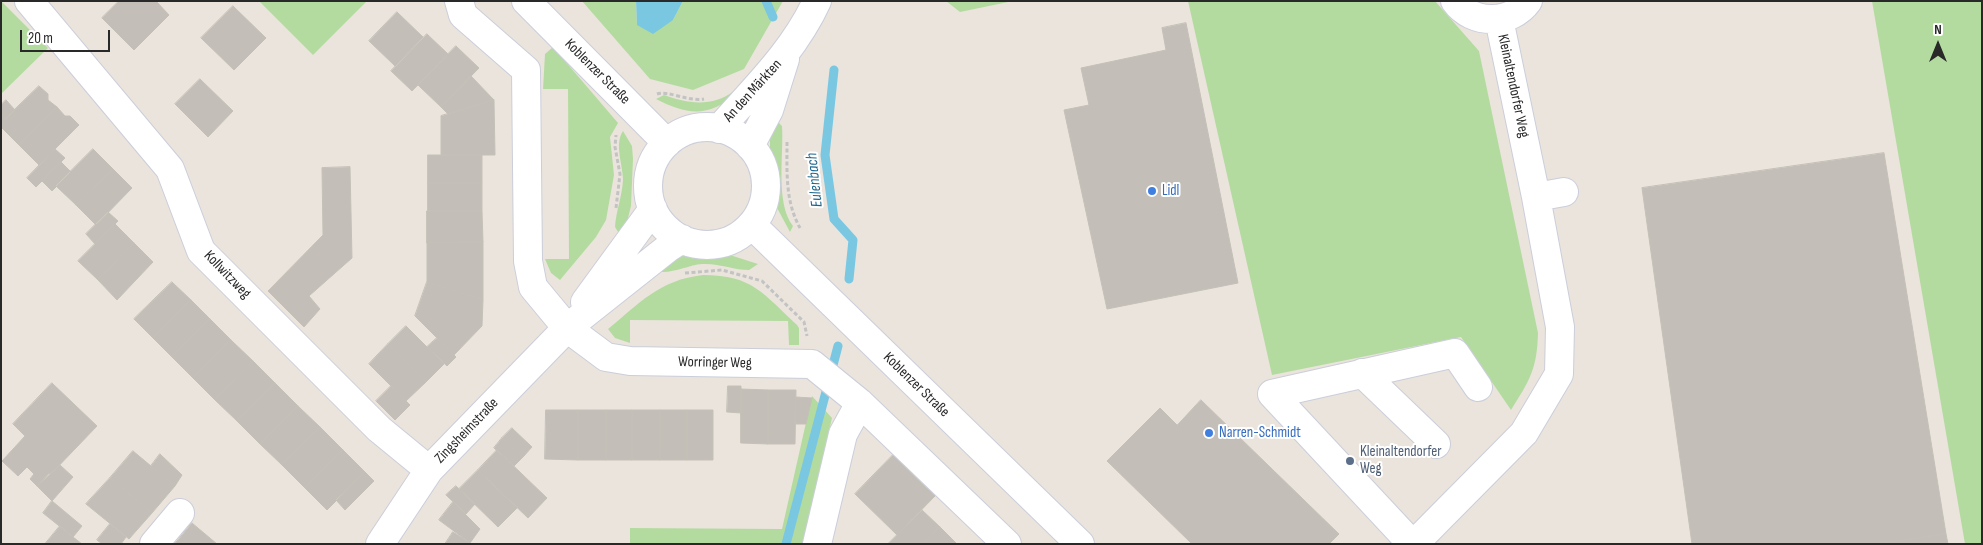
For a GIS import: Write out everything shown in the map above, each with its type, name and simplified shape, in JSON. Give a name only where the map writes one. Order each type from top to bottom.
[{"type":"street","name":"Kollwitzweg","points":[[29,1],[170,169],[201,250],[379,429],[429,470]]},
{"type":"street","points":[[459,1],[463,15],[526,70],[528,261],[533,287],[567,328]]},
{"type":"street","name":"Koblenzer Straße","points":[[526,1],[667,143]]},
{"type":"street","name":"An den Märkten","points":[[719,128],[787,53],[806,25],[817,1]]},
{"type":"street","name":"Kleinaltendorfer Weg","points":[[1455,1],[1469,14],[1483,19],[1499,19],[1513,15],[1528,1]]},
{"type":"street","name":"Kleinaltendorfer Weg","points":[[1413,544],[1524,433],[1559,374],[1560,327],[1536,197],[1499,19]]},
{"type":"street","name":"An den Märkten","points":[[750,146],[769,110],[787,53]]},
{"type":"street","points":[[701,128],[719,128],[736,135],[750,146],[760,160],[766,176],[766,194],[761,211],[752,225],[737,238],[719,244],[700,245],[682,240],[670,232],[653,209],[648,192],[650,174],[656,157],[667,143],[683,133],[701,128]]},
{"type":"street","points":[[1536,197],[1564,192]]},
{"type":"street","name":"Zingsheimstraße","points":[[567,328],[653,209]]},
{"type":"street","name":"Koblenzer Straße","points":[[752,225],[1080,544]]},
{"type":"street","name":"Zingsheimstraße","points":[[380,544],[429,470],[567,328],[668,248],[682,240]]},
{"type":"street","name":"Worringer Weg","points":[[567,328],[606,357],[630,362],[812,364]]},
{"type":"street","points":[[1413,544],[1272,394],[1455,353],[1478,386]]},
{"type":"street","points":[[812,364],[853,398],[1007,544]]},
{"type":"street","points":[[1362,374],[1436,444]]},
{"type":"street","points":[[817,544],[842,434],[853,398]]},
{"type":"street","points":[[154,544],[180,513]]},
{"type":"path","points":[[762,281],[804,236],[792,214],[788,192],[787,138]]},
{"type":"path","points":[[677,276],[703,270],[722,270],[762,281],[804,322],[812,364]]},
{"type":"green space","points":[[1,1],[48,48],[1,94]]},
{"type":"green space","points":[[259,1],[367,1],[313,55]]},
{"type":"green space","points":[[582,1],[636,1],[637,25],[673,20],[683,1],[783,1],[744,69],[693,90],[650,79]]},
{"type":"green space","points":[[946,1],[1013,1],[960,12]]},
{"type":"green space","points":[[1188,1],[1435,1],[1479,51],[1538,333],[1536,356],[1531,374],[1511,410],[1461,337],[1272,375]]},
{"type":"green space","points":[[1872,1],[1982,1],[1982,544],[1965,544]]},
{"type":"green space","points":[[553,47],[618,123],[610,137],[614,175],[606,220],[596,237],[560,280],[551,273],[545,259],[569,259],[568,89],[543,89],[545,54]]},
{"type":"green space","points":[[734,91],[737,93],[717,107],[698,111],[688,111],[656,99],[664,95],[691,102],[709,102],[718,100]]},
{"type":"green space","points":[[775,119],[782,126],[782,192],[787,216],[793,226],[790,232],[776,206],[776,176],[770,152],[770,137]]},
{"type":"green space","points":[[623,131],[632,146],[633,159],[631,206],[626,226],[620,235],[615,227],[623,180],[619,142]]},
{"type":"green space","points":[[680,256],[733,256],[758,264],[749,270],[702,264],[667,272],[656,271]]},
{"type":"green space","points":[[703,275],[734,278],[756,288],[797,325],[799,328],[799,345],[789,345],[788,321],[630,320],[630,343],[615,338],[608,329],[662,287]]},
{"type":"green space","points":[[812,396],[832,418],[803,544],[630,544],[630,528],[782,529]]},
{"type":"water","points":[[636,1],[683,1],[673,20],[653,34],[637,25]]},
{"type":"building","points":[[119,1],[156,1],[169,15],[134,50],[102,18]]},
{"type":"building","points":[[233,6],[266,38],[234,70],[201,38]]},
{"type":"building","points":[[397,12],[423,37],[395,66],[369,41]]},
{"type":"building","name":"Lidl","points":[[1186,23],[1238,283],[1107,309],[1064,110],[1089,105],[1081,68],[1166,50],[1162,28]]},
{"type":"building","points":[[427,34],[448,54],[412,91],[391,71]]},
{"type":"building","points":[[456,46],[479,68],[441,107],[418,85]]},
{"type":"building","points":[[471,76],[494,100],[448,114],[441,107]]},
{"type":"building","points":[[200,79],[233,111],[208,137],[175,104]]},
{"type":"building","points":[[39,86],[48,94],[48,100],[57,107],[19,145],[1,127],[1,123]]},
{"type":"building","points":[[6,100],[15,110],[1,123],[1,105]]},
{"type":"building","points":[[494,100],[495,155],[441,155],[441,116]]},
{"type":"building","points":[[57,107],[65,116],[70,116],[79,125],[39,165],[19,145]]},
{"type":"building","points":[[55,149],[65,158],[36,187],[27,178]]},
{"type":"building","points":[[93,149],[113,169],[76,205],[56,186]]},
{"type":"building","points":[[1884,153],[1946,534],[1877,544],[1692,544],[1642,188]]},
{"type":"building","points":[[428,155],[482,155],[482,183],[428,183]]},
{"type":"building","points":[[61,162],[71,172],[52,191],[42,181]]},
{"type":"building","points":[[350,167],[352,258],[309,296],[320,309],[304,327],[268,291],[323,235],[322,168]]},
{"type":"building","points":[[113,169],[132,188],[96,225],[76,205]]},
{"type":"building","points":[[428,183],[482,183],[482,211],[428,211]]},
{"type":"building","points":[[427,211],[482,211],[483,242],[427,243]]},
{"type":"building","points":[[108,212],[118,221],[95,244],[86,234]]},
{"type":"building","points":[[115,224],[134,243],[98,280],[78,261]]},
{"type":"building","points":[[483,242],[483,300],[427,282],[427,243]]},
{"type":"building","points":[[134,243],[153,262],[117,300],[98,280]]},
{"type":"building","points":[[172,282],[191,300],[153,338],[134,319]]},
{"type":"building","points":[[427,282],[483,300],[482,326],[454,355],[415,316]]},
{"type":"building","points":[[191,300],[210,319],[172,357],[153,338]]},
{"type":"building","points":[[210,319],[231,340],[193,378],[172,357]]},
{"type":"building","points":[[406,326],[444,364],[426,382],[388,344]]},
{"type":"building","points":[[437,338],[456,357],[447,366],[427,347]]},
{"type":"building","points":[[231,340],[253,361],[215,400],[193,378]]},
{"type":"building","points":[[388,344],[426,382],[406,401],[369,364]]},
{"type":"building","points":[[253,361],[275,383],[237,421],[215,400]]},
{"type":"building","points":[[52,383],[97,426],[37,486],[30,479],[34,474],[27,467],[18,476],[2,461],[25,436],[13,424]]},
{"type":"building","points":[[275,383],[298,406],[260,444],[237,421]]},
{"type":"building","points":[[391,386],[410,405],[395,420],[376,401]]},
{"type":"building","points":[[728,386],[741,386],[741,413],[727,412]]},
{"type":"building","points":[[741,389],[768,390],[768,444],[741,443]]},
{"type":"building","points":[[768,390],[796,390],[795,444],[768,444]]},
{"type":"building","points":[[796,397],[812,398],[806,424],[795,424]]},
{"type":"building","points":[[1201,400],[1339,534],[1329,544],[1192,544],[1107,461],[1160,408],[1177,425]]},
{"type":"building","points":[[298,406],[320,427],[282,465],[260,444]]},
{"type":"building","points":[[546,410],[578,410],[578,460],[545,459]]},
{"type":"building","points":[[578,410],[606,410],[606,460],[578,460]]},
{"type":"building","points":[[606,410],[632,410],[632,460],[606,460]]},
{"type":"building","points":[[632,410],[660,410],[660,460],[632,460]]},
{"type":"building","points":[[660,410],[687,410],[687,460],[660,460]]},
{"type":"building","points":[[687,410],[713,410],[713,460],[687,460]]},
{"type":"building","points":[[320,427],[343,450],[305,488],[282,465]]},
{"type":"building","points":[[512,428],[532,447],[523,457],[502,438]]},
{"type":"building","points":[[502,438],[523,457],[514,466],[494,448]]},
{"type":"building","points":[[343,450],[365,472],[327,510],[305,488]]},
{"type":"building","points":[[497,450],[547,498],[528,518],[478,470]]},
{"type":"building","points":[[133,451],[175,486],[152,513],[110,478]]},
{"type":"building","points":[[160,454],[182,475],[175,486],[151,466]]},
{"type":"building","points":[[893,455],[935,496],[897,535],[855,494]]},
{"type":"building","points":[[60,465],[73,477],[52,501],[37,486]]},
{"type":"building","points":[[478,470],[517,508],[498,527],[459,489]]},
{"type":"building","points":[[365,472],[374,481],[345,510],[336,500]]},
{"type":"building","points":[[110,478],[152,513],[129,539],[86,504]]},
{"type":"building","points":[[456,486],[475,504],[466,514],[446,495]]},
{"type":"building","points":[[52,501],[82,526],[73,537],[43,513]]},
{"type":"building","points":[[453,502],[480,529],[470,543],[439,520]]},
{"type":"building","points":[[922,510],[940,527],[923,544],[888,544]]},
{"type":"building","points":[[192,523],[217,544],[175,544]]},
{"type":"building","points":[[110,524],[126,537],[121,544],[102,544],[97,540]]},
{"type":"building","points":[[60,526],[73,537],[82,544],[45,544]]},
{"type":"building","points":[[940,527],[957,544],[923,544]]},
{"type":"building","points":[[453,532],[470,543],[471,544],[445,544]]},
{"type":"building","points":[[1946,534],[1948,544],[1877,544]]},
{"type":"waterway","name":"Eulenbach","points":[[766,1],[773,17]]},
{"type":"waterway","name":"Eulenbach","points":[[834,70],[825,155],[834,219],[853,240],[849,279]]},
{"type":"waterway","name":"Eulenbach","points":[[786,544],[838,346]]},
{"type":"place","name":"Lidl","points":[[1152,191]]},
{"type":"place","name":"Narren-Schmidt","points":[[1209,433]]},
{"type":"place","name":"Kleinaltendorfer Weg","points":[[1350,461]]}]
